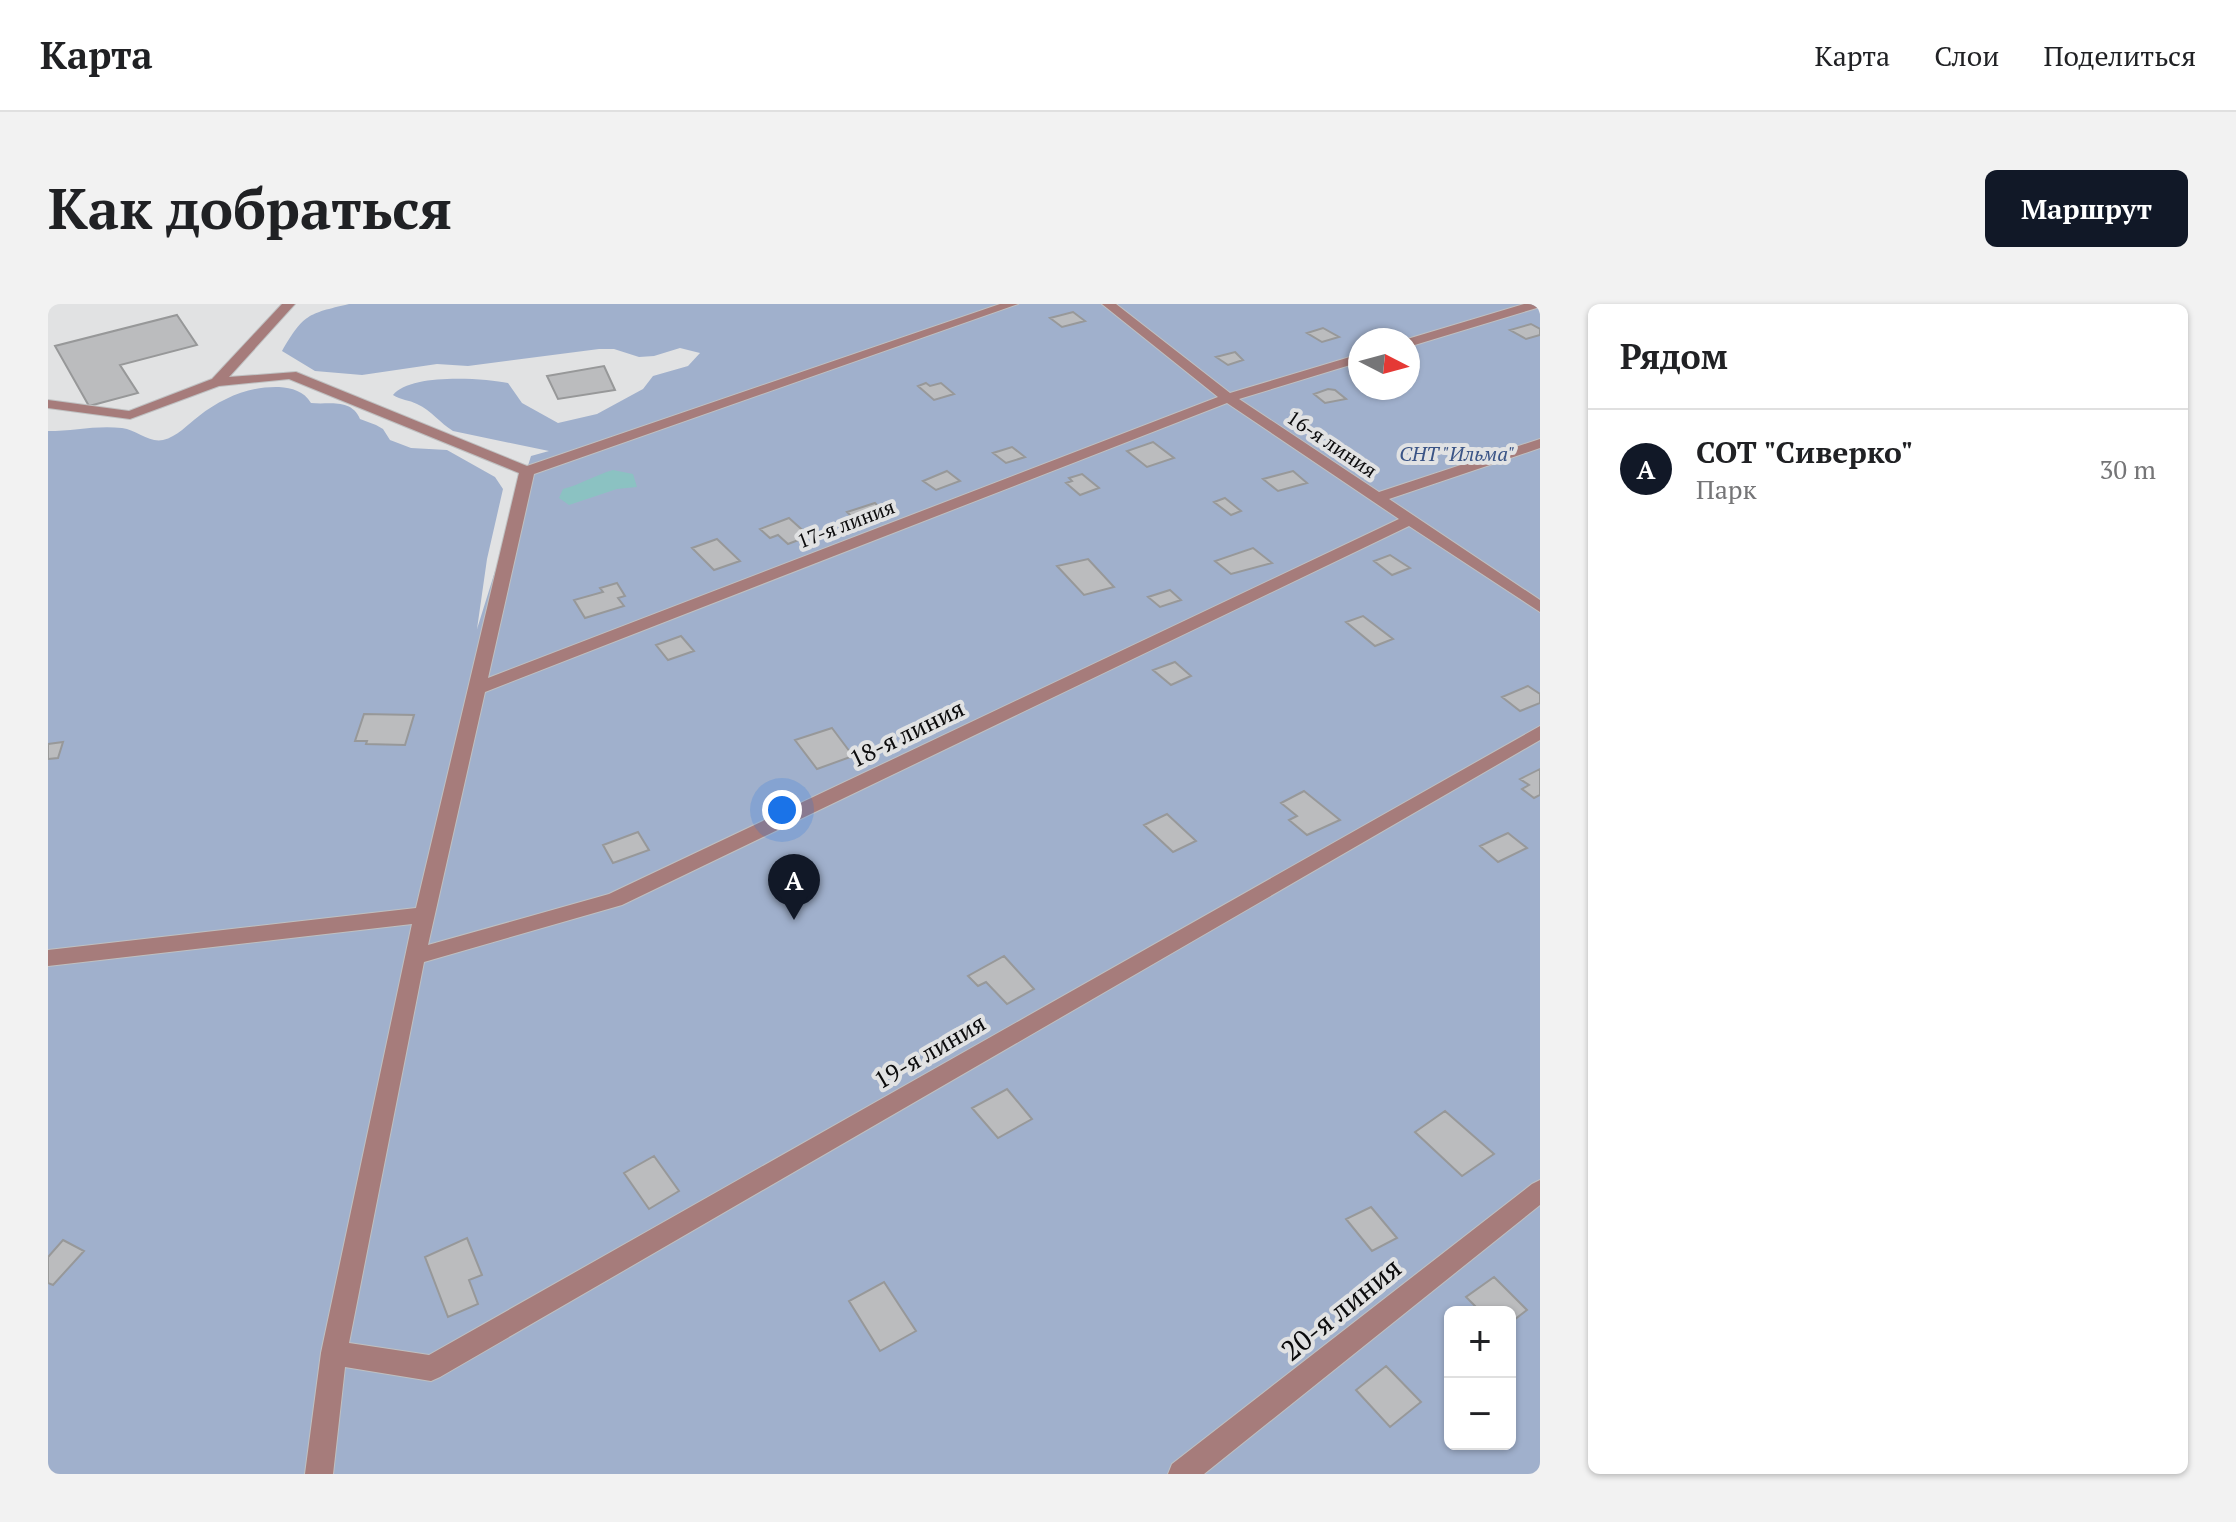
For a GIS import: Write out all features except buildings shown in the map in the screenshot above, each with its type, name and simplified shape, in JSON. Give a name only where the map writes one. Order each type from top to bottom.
[{"type":"street","points":[[217,382],[289,304]]},
{"type":"street","points":[[48,404],[130,415],[217,382],[291,375],[527,471],[1012,304]]},
{"type":"street","name":"16-я линия","points":[[1108,304],[1228,398],[1540,607]]},
{"type":"street","points":[[1420,339],[1537,304]]},
{"type":"street","name":"17-я линия","points":[[478,688],[1228,398],[1348,362]]},
{"type":"street","points":[[1377,498],[1540,443]]},
{"type":"street","points":[[319,1474],[334,1353],[415,957],[527,471]]},
{"type":"street","name":"18-я линия","points":[[415,957],[615,900],[1408,521]]},
{"type":"street","name":"19-я линия","points":[[334,1353],[431,1368],[1540,732]]},
{"type":"street","points":[[48,958],[424,915]]},
{"type":"street","name":"20-я линия","points":[[1182,1474],[1540,1191]]},
{"type":"green space","name":"СНТ \"Ильма\"","points":[[349,304],[1540,304],[1540,1474],[48,1474],[48,431],[113,427],[127,429],[153,440],[163,440],[227,399],[247,391],[279,387],[297,391],[311,403],[345,405],[360,419],[383,429],[390,440],[411,448],[447,450],[495,477],[503,489],[487,559],[477,629],[531,456],[549,451],[453,431],[422,407],[393,395],[402,388],[430,380],[508,383],[522,403],[558,423],[597,414],[643,389],[653,376],[688,366],[700,353],[680,348],[639,357],[614,349],[599,349],[468,366],[437,364],[362,375],[315,371],[282,351],[296,329],[315,314]]},
{"type":"shaded area","points":[[613,470],[633,474],[637,487],[617,489],[569,505],[559,498],[563,489]]},
{"type":"place","name":"СОТ \"Сиверко\"","points":[[794,920]]}]
